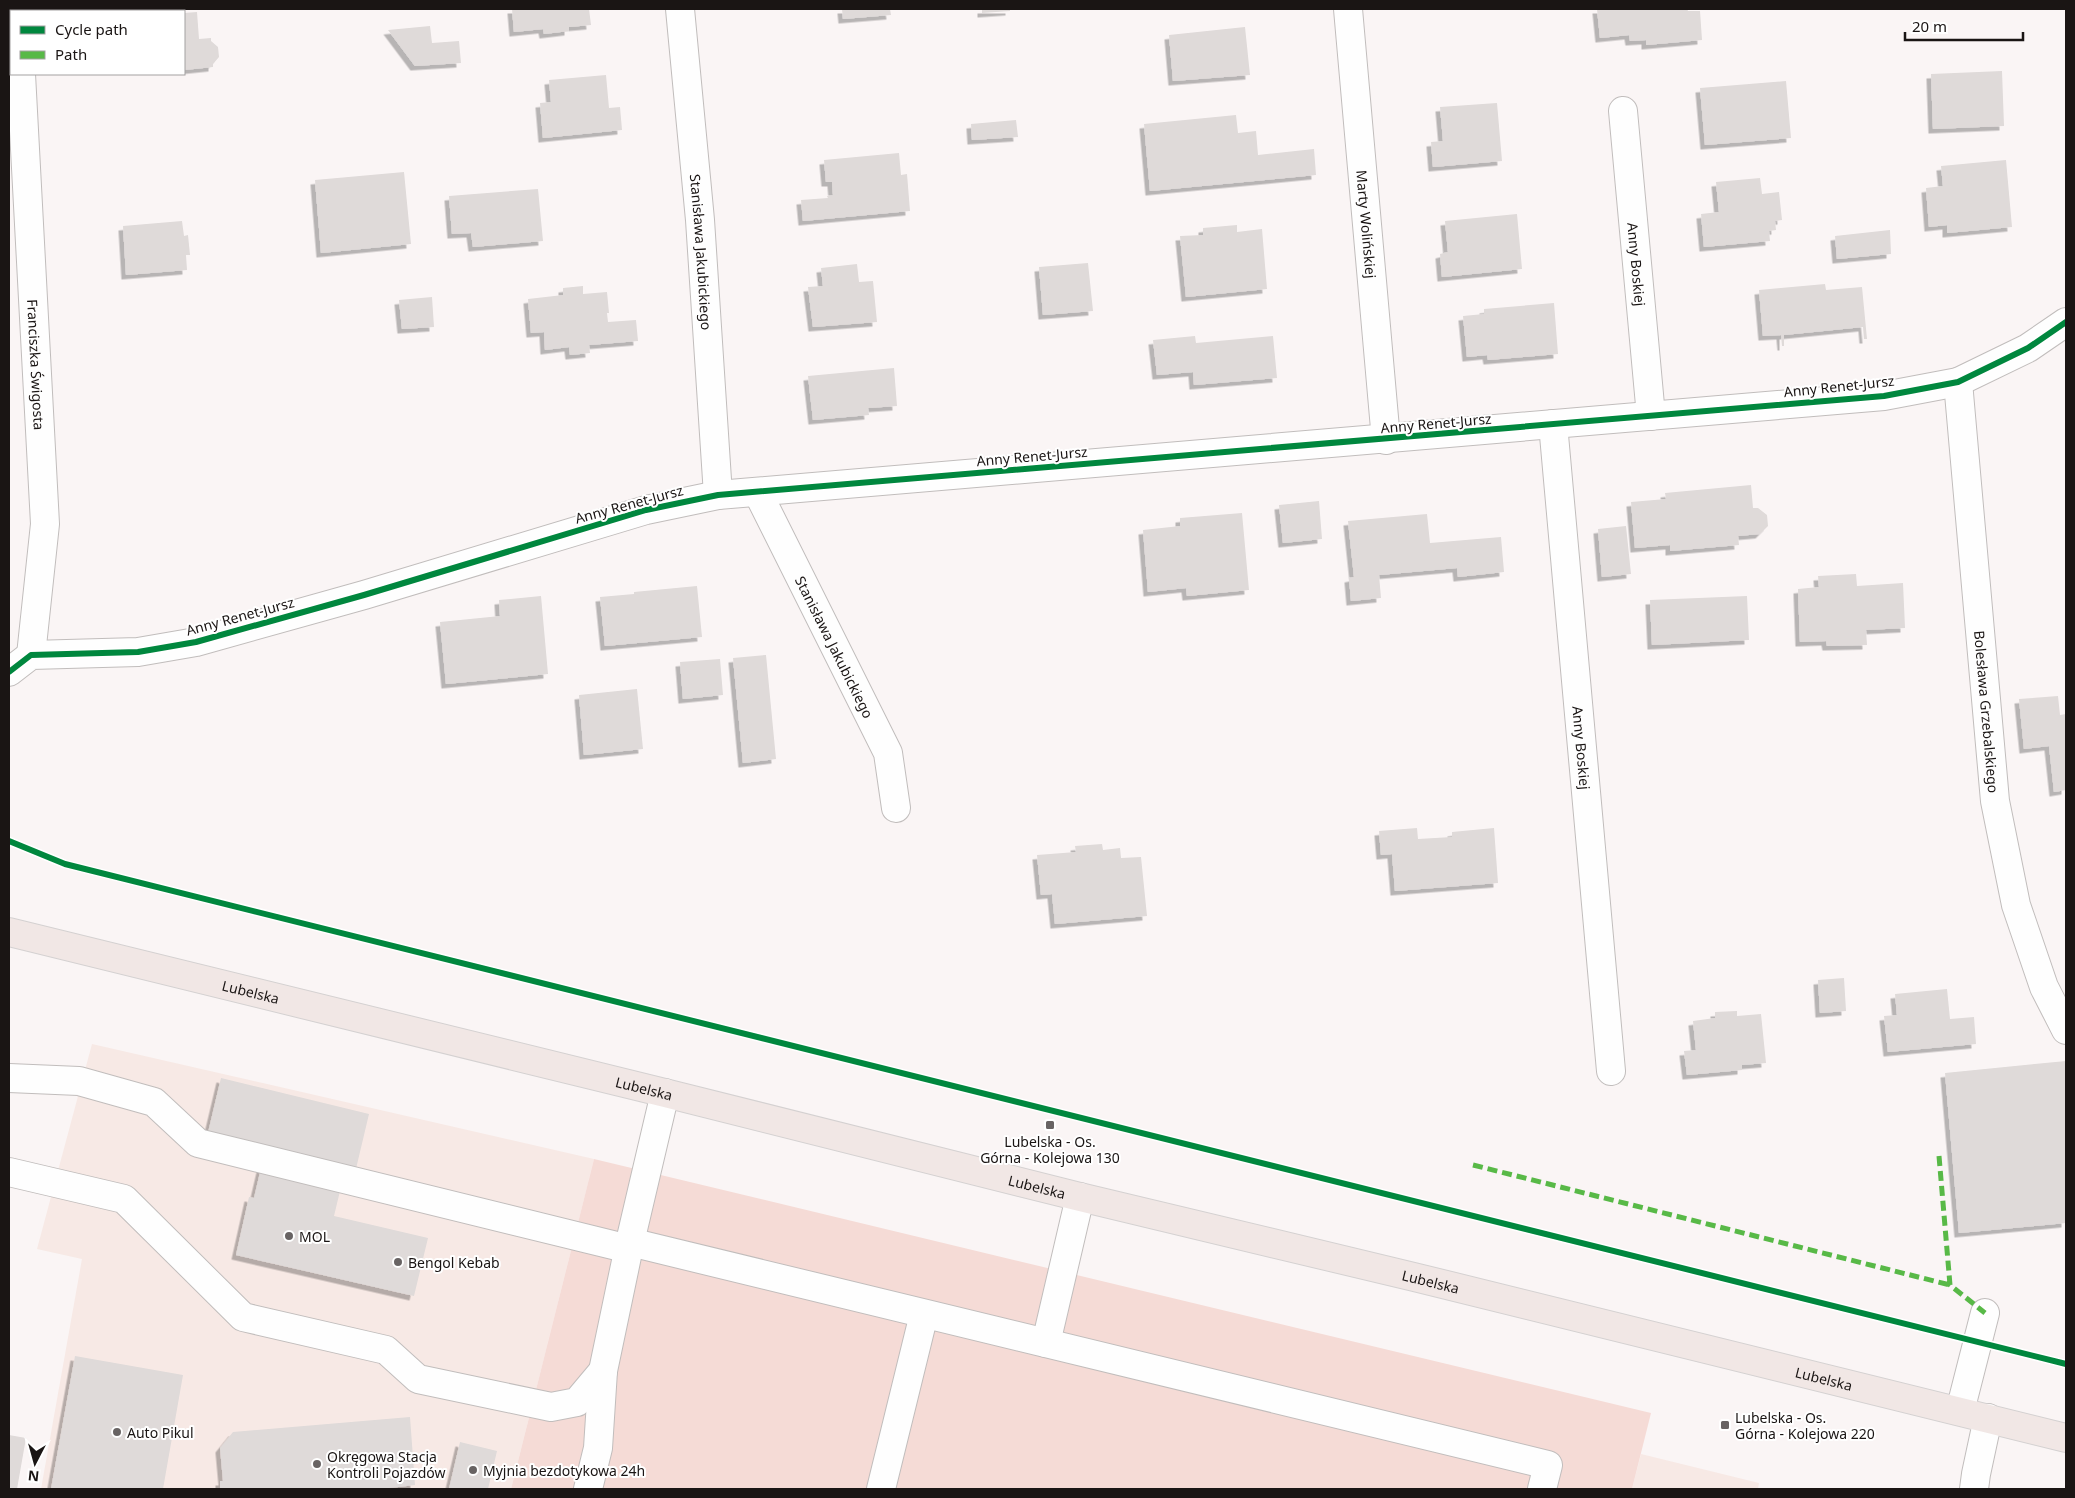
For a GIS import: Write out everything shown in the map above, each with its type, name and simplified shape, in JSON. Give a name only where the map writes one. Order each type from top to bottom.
[{"type":"main road","name":"Lubelska","points":[[9,932],[1080,1197],[2066,1438]]},
{"type":"street","name":"Stanisława Jakubickiego","points":[[680,9],[700,220],[718,496]]},
{"type":"street","name":"Marty Wolińskiej","points":[[1348,9],[1386,440]]},
{"type":"street","name":"Franciszka Świgosta","points":[[21,75],[46,524],[31,655]]},
{"type":"street","name":"Anny Boskiej","points":[[1623,111],[1651,416]]},
{"type":"street","name":"Anny Renet-Jursz","points":[[31,655],[138,652],[196,642],[364,595],[646,510],[718,496],[1884,396],[1958,382],[2028,348],[2066,322]]},
{"type":"street","name":"Bolesława Grzebalskiego","points":[[1958,382],[1995,801],[2016,905],[2044,987],[2066,1030]]},
{"type":"street","name":"Anny Boskiej","points":[[1553,424],[1611,1071]]},
{"type":"street","name":"Stanisława Jakubickiego","points":[[758,493],[888,753],[896,808]]},
{"type":"street","points":[[9,672],[31,655]]},
{"type":"street","points":[[9,1078],[79,1081],[154,1102],[198,1143],[1046,1343],[1548,1465],[1542,1489]]},
{"type":"street","points":[[588,1489],[598,1448],[603,1371],[629,1245],[665,1093]]},
{"type":"street","points":[[9,1172],[124,1199],[243,1317],[386,1350],[418,1379],[551,1407],[578,1402],[603,1371]]},
{"type":"street","points":[[1046,1343],[1080,1197]]},
{"type":"street","points":[[1960,1411],[1985,1313]]},
{"type":"street","points":[[880,1489],[924,1314]]},
{"type":"street","points":[[1974,1489],[1988,1418]]},
{"type":"shaded area","points":[[92,1044],[594,1159],[511,1489],[41,1489],[82,1259],[37,1249]]},
{"type":"shaded area","points":[[594,1159],[1651,1413],[1632,1489],[511,1489]]},
{"type":"shaded area","points":[[1641,1454],[1759,1483],[1758,1489],[1632,1489]]},
{"type":"building","points":[[99,9],[134,9],[134,10]]},
{"type":"building","points":[[512,9],[589,9],[591,25],[569,27],[569,31],[544,34],[543,29],[514,32]]},
{"type":"building","points":[[842,9],[890,9],[891,15],[843,19]]},
{"type":"building","points":[[982,9],[1010,9],[1010,11],[982,13]]},
{"type":"building","points":[[1597,9],[1687,9],[1688,11],[1700,11],[1702,40],[1646,45],[1646,40],[1630,41],[1629,35],[1600,38]]},
{"type":"building","points":[[197,12],[199,39],[211,38],[211,41],[218,47],[219,57],[213,64],[213,67],[185,70],[185,13]]},
{"type":"building","points":[[430,26],[432,43],[459,41],[461,63],[415,66],[388,30]]},
{"type":"building","points":[[1245,27],[1250,75],[1173,81],[1169,35]]},
{"type":"building","points":[[2002,71],[2004,126],[1933,129],[1931,74]]},
{"type":"building","points":[[606,75],[609,108],[620,107],[622,130],[543,138],[540,103],[551,102],[549,80]]},
{"type":"building","points":[[1786,81],[1791,138],[1705,145],[1700,88]]},
{"type":"building","points":[[1497,103],[1502,161],[1433,167],[1431,142],[1443,141],[1440,107]]},
{"type":"building","points":[[1236,115],[1238,133],[1256,131],[1258,155],[1314,149],[1316,175],[1150,191],[1144,124]]},
{"type":"building","points":[[1016,120],[1018,137],[972,140],[971,124]]},
{"type":"building","points":[[899,153],[901,175],[907,174],[910,211],[803,221],[801,200],[828,198],[827,196],[833,195],[832,182],[826,182],[824,160]]},
{"type":"building","points":[[2006,160],[2012,227],[1947,233],[1947,225],[1929,227],[1926,188],[1943,186],[1941,166]]},
{"type":"building","points":[[404,172],[411,244],[321,253],[315,180]]},
{"type":"building","points":[[1760,178],[1762,194],[1779,192],[1782,220],[1775,221],[1776,230],[1769,231],[1770,241],[1704,247],[1701,214],[1719,212],[1716,182]]},
{"type":"building","points":[[538,189],[543,241],[473,247],[471,233],[452,234],[449,196]]},
{"type":"building","points":[[1517,214],[1522,269],[1442,277],[1440,254],[1448,252],[1445,221]]},
{"type":"building","points":[[182,221],[184,236],[188,235],[190,255],[186,255],[187,270],[126,275],[123,226]]},
{"type":"building","points":[[1237,225],[1237,232],[1262,229],[1267,289],[1186,297],[1180,236],[1203,235],[1203,228]]},
{"type":"building","points":[[1890,230],[1891,254],[1837,259],[1835,236]]},
{"type":"building","points":[[1088,263],[1093,311],[1043,315],[1039,267]]},
{"type":"building","points":[[857,264],[859,282],[873,281],[877,322],[813,327],[808,287],[823,286],[821,268]]},
{"type":"building","points":[[1825,284],[1826,290],[1862,287],[1867,339],[1864,339],[1863,327],[1784,335],[1784,346],[1782,346],[1781,335],[1763,336],[1759,290]]},
{"type":"building","points":[[583,286],[583,294],[607,292],[608,322],[636,320],[638,341],[589,345],[590,353],[570,355],[569,347],[545,350],[544,332],[531,333],[528,299],[563,295],[563,288]]},
{"type":"building","points":[[432,297],[434,327],[402,329],[399,300]]},
{"type":"building","points":[[1554,303],[1558,354],[1488,360],[1487,355],[1467,357],[1463,316],[1484,314],[1484,309]]},
{"type":"building","points":[[1195,336],[1196,343],[1273,336],[1277,378],[1194,385],[1193,372],[1157,375],[1153,340]]},
{"type":"building","points":[[894,368],[897,406],[868,408],[869,415],[813,420],[808,376]]},
{"type":"building","points":[[1751,485],[1753,508],[1758,508],[1767,515],[1768,526],[1760,534],[1738,536],[1739,545],[1670,551],[1670,545],[1635,548],[1631,502],[1666,499],[1665,493]]},
{"type":"building","points":[[1319,501],[1322,539],[1283,543],[1279,505]]},
{"type":"building","points":[[1242,513],[1249,590],[1187,596],[1186,588],[1148,592],[1143,530],[1180,526],[1180,518]]},
{"type":"building","points":[[1427,514],[1430,543],[1501,537],[1504,572],[1458,577],[1457,568],[1379,575],[1381,598],[1351,601],[1349,578],[1354,577],[1348,521]]},
{"type":"building","points":[[1626,526],[1631,574],[1602,577],[1598,529]]},
{"type":"building","points":[[1856,574],[1857,586],[1903,583],[1905,628],[1866,630],[1867,645],[1827,646],[1826,641],[1800,642],[1798,589],[1819,587],[1818,576]]},
{"type":"building","points":[[697,586],[702,637],[605,646],[600,597]]},
{"type":"building","points":[[541,596],[548,674],[446,684],[440,622],[500,616],[499,600]]},
{"type":"building","points":[[1747,596],[1749,640],[1652,645],[1650,600]]},
{"type":"building","points":[[766,655],[776,759],[743,763],[733,658]]},
{"type":"building","points":[[720,659],[723,695],[683,699],[680,662]]},
{"type":"building","points":[[637,689],[643,749],[584,755],[579,695]]},
{"type":"building","points":[[2058,696],[2060,715],[2066,714],[2066,790],[2054,792],[2049,746],[2024,749],[2019,699]]},
{"type":"building","points":[[1417,828],[1418,839],[1452,837],[1452,832],[1494,828],[1498,883],[1395,891],[1392,854],[1381,855],[1379,831]]},
{"type":"building","points":[[1102,844],[1103,850],[1120,848],[1121,858],[1141,857],[1147,916],[1055,924],[1052,894],[1041,895],[1037,855],[1076,852],[1075,846]]},
{"type":"building","points":[[1844,978],[1846,1011],[1820,1013],[1818,980]]},
{"type":"building","points":[[1947,989],[1950,1019],[1974,1017],[1976,1044],[1888,1052],[1884,1016],[1897,1015],[1895,994]]},
{"type":"building","points":[[1737,1011],[1737,1016],[1761,1014],[1766,1063],[1742,1065],[1742,1070],[1687,1075],[1684,1051],[1696,1050],[1693,1021],[1715,1018],[1715,1012]]},
{"type":"building","points":[[2066,1061],[2066,1223],[1959,1233],[1945,1073]]},
{"type":"building","points":[[221,1078],[369,1114],[355,1173],[345,1170],[334,1216],[428,1238],[414,1296],[236,1255],[249,1197],[254,1198],[265,1151],[207,1137]]},
{"type":"building","name":"Auto Pikul","points":[[75,1356],[183,1375],[163,1489],[51,1489]]},
{"type":"building","name":"Okręgowa Stacja Kontroli Pojazdów","points":[[410,1417],[415,1485],[381,1489],[220,1489],[220,1481],[223,1481],[220,1448],[233,1432]]},
{"type":"building","points":[[9,1435],[26,1438],[17,1489],[9,1489]]},
{"type":"building","name":"Myjnia bezdotykowa 24h","points":[[460,1442],[497,1451],[488,1489],[449,1489]]},
{"type":"marked path","points":[[1939,1156],[1950,1285],[1985,1313]]},
{"type":"marked path","points":[[1473,1165],[1950,1285]]},
{"type":"cycle path","points":[[9,672],[31,655],[138,652],[196,642],[364,595],[646,510],[718,495],[1884,396],[1958,382],[2028,348],[2066,322]]},
{"type":"cycle path","points":[[9,841],[65,864],[2066,1364]]},
{"type":"place","name":"Lubelska - Os. Górna - Kolejowa 130","points":[[1050,1125]]},
{"type":"place","name":"MOL","points":[[289,1236]]},
{"type":"place","name":"Bengol Kebab","points":[[398,1262]]},
{"type":"place","name":"Lubelska - Os. Górna - Kolejowa 220","points":[[1725,1425]]},
{"type":"place","name":"Auto Pikul","points":[[117,1432]]},
{"type":"place","name":"Okręgowa Stacja Kontroli Pojazdów","points":[[317,1464]]},
{"type":"place","name":"Myjnia bezdotykowa 24h","points":[[473,1470]]}]
